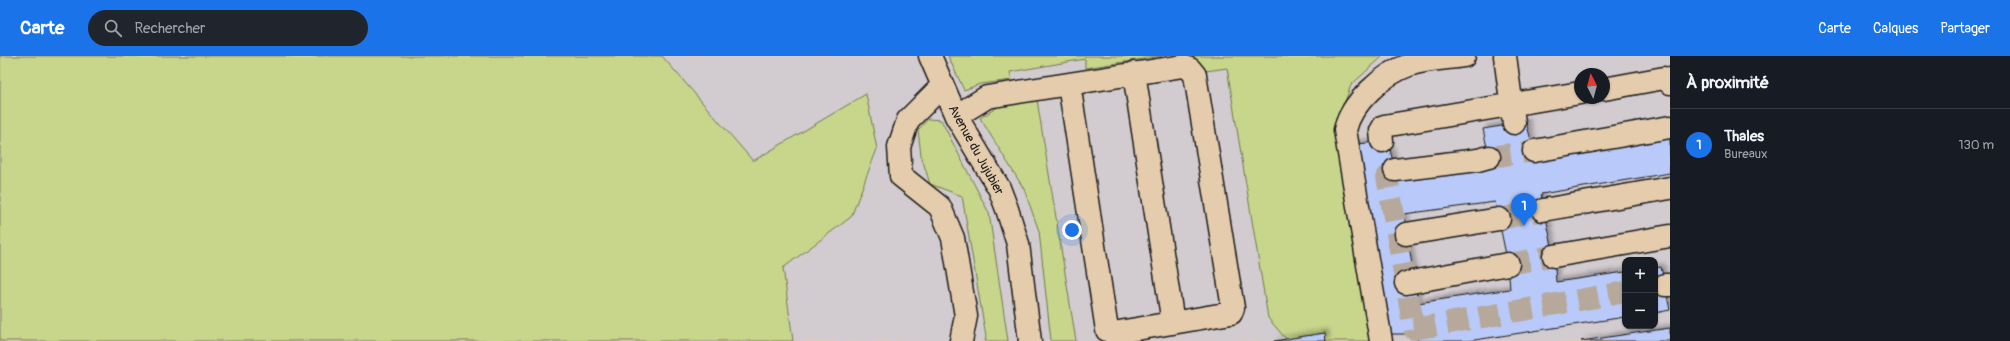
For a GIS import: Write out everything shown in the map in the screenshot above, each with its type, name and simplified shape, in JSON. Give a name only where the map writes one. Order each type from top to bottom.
[{"type":"street","name":"Avenue du Jujubier","points":[[930,56],[956,116],[999,188],[1008,209],[1018,244],[1030,341]]},
{"type":"street","points":[[1380,341],[1345,130],[1348,119],[1359,101],[1390,75],[1410,65],[1464,56]]},
{"type":"street","points":[[1505,56],[1513,114]]},
{"type":"street","points":[[956,116],[987,97],[1182,66],[1190,69],[1195,75],[1233,308],[1231,313],[1113,333],[1107,330],[1069,84]]},
{"type":"street","points":[[1134,73],[1173,323]]},
{"type":"street","points":[[1610,88],[1664,78],[1670,83]]},
{"type":"street","points":[[942,86],[908,120],[899,147],[901,176],[940,207],[953,238],[966,316],[961,341]]},
{"type":"street","points":[[1382,142],[1381,131],[1384,126],[1513,114],[1574,95]]},
{"type":"street","points":[[1534,151],[1670,127]]},
{"type":"street","points":[[1395,170],[1478,160],[1489,157]]},
{"type":"street","points":[[1543,210],[1670,188]]},
{"type":"street","points":[[1406,234],[1500,219]]},
{"type":"street","points":[[1554,256],[1670,236]]},
{"type":"street","points":[[1406,283],[1508,264]]},
{"type":"shaded area","points":[[662,56],[1670,56],[1670,341],[793,341],[783,268],[851,217],[866,95],[753,162]]},
{"type":"green space","points":[[0,56],[662,56],[753,161],[866,94],[877,149],[851,217],[783,268],[793,341],[0,341]]},
{"type":"green space","points":[[948,56],[1162,56],[1085,68],[1085,59],[1010,72],[1012,80],[980,84],[964,90]]},
{"type":"green space","points":[[1190,56],[1383,56],[1351,85],[1337,124],[1373,341],[1326,341],[1325,333],[1286,339],[1268,318],[1227,68],[1206,71]]},
{"type":"green space","points":[[1037,100],[1076,341],[1051,341],[1039,231],[1024,189],[980,118],[1001,105]]},
{"type":"green space","points":[[928,119],[941,120],[989,213],[1008,341],[985,341],[986,337],[962,196],[930,184],[921,155],[918,130]]},
{"type":"building","points":[[1526,122],[1534,151],[1670,127],[1670,173],[1541,194],[1554,256],[1556,282],[1622,272],[1622,317],[1468,341],[1418,341],[1415,334],[1382,334],[1347,145],[1388,141],[1395,170],[1489,157],[1483,129]],"holes":[[[1495,202],[1508,264],[1510,289],[1418,303],[1404,214]]]},
{"type":"building","points":[[1661,267],[1670,310],[1658,312],[1658,293],[1658,268]]},
{"type":"building","points":[[1670,328],[1670,341],[1581,341]]},
{"type":"building","points":[[1325,333],[1326,341],[1274,341],[1286,339]]},
{"type":"tunnel","points":[[1489,157],[1534,151]]},
{"type":"tunnel","points":[[1395,170],[1387,177],[1414,329],[1622,293]]},
{"type":"tunnel","points":[[1499,219],[1543,210]]},
{"type":"tunnel","points":[[1508,264],[1554,256]]},
{"type":"place","name":"Thales","points":[[1524,226]]}]
